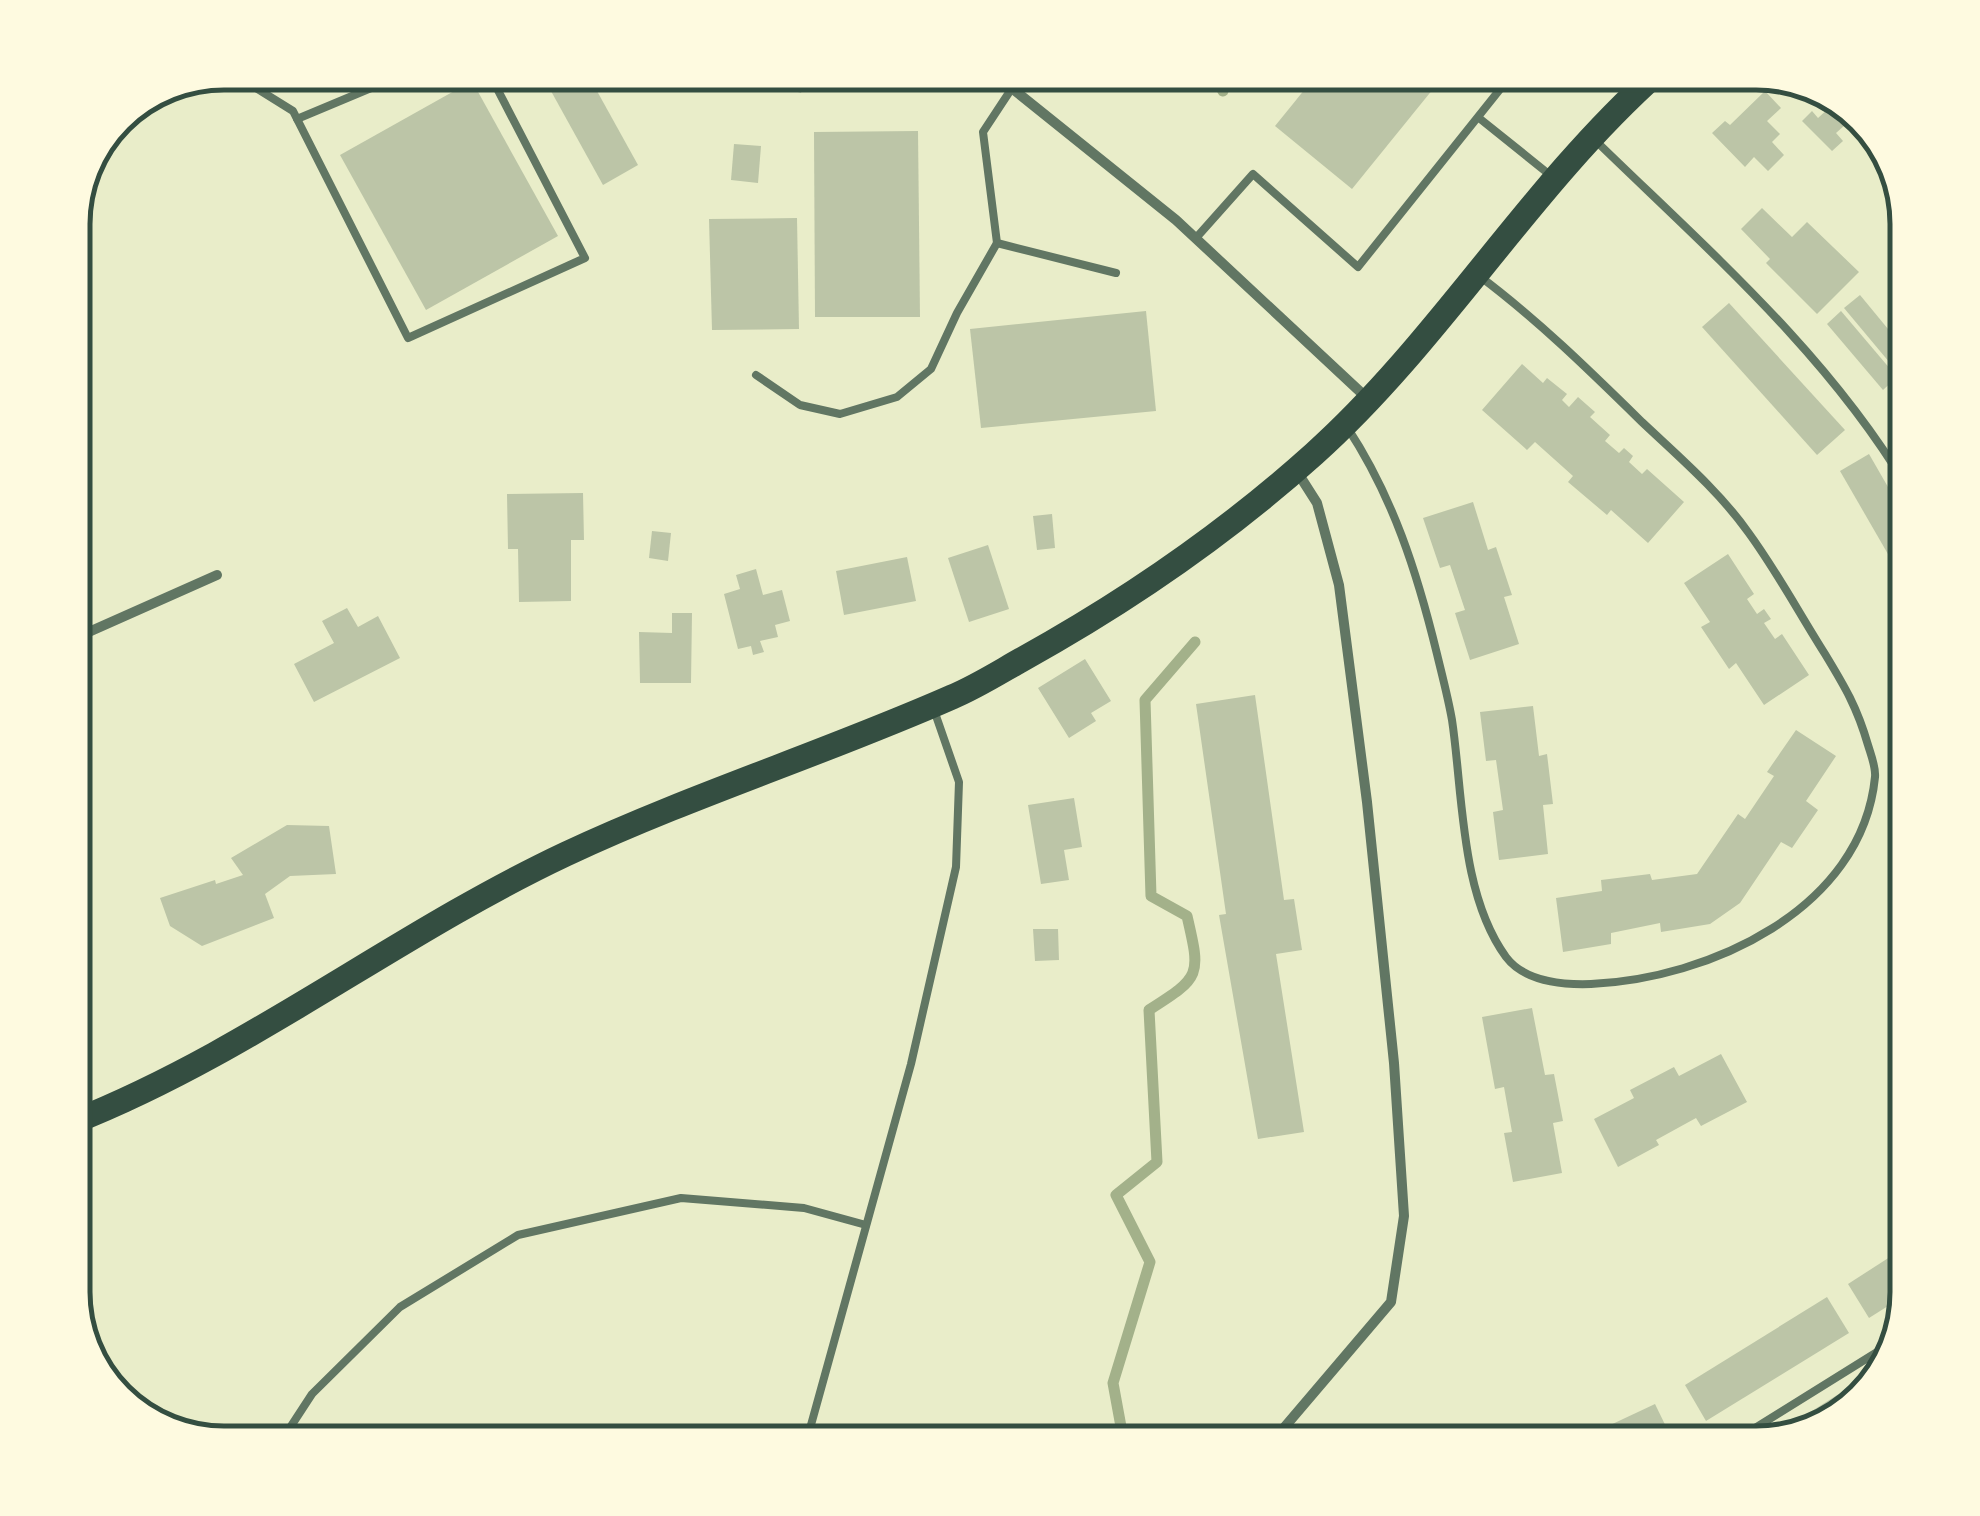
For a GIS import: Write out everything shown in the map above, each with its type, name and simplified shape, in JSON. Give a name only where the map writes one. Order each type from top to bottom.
[{"type":"main road","points":[[90,1115],[212,1058],[451,914],[568,854],[958,695],[1139,589],[1296,469],[1345,424],[1555,180],[1640,90]]},
{"type":"street","points":[[1014,90],[1196,238],[1369,400]]},
{"type":"street","points":[[1287,1426],[1390,1302],[1404,1216],[1367,802],[1339,585],[1317,503],[1296,469]]},
{"type":"street","points":[[90,631],[217,575]]},
{"type":"lane","points":[[260,90],[293,111],[408,338],[585,258],[497,90]]},
{"type":"lane","points":[[297,119],[365,90]]},
{"type":"lane","points":[[756,375],[800,404],[840,414],[897,396],[931,369],[997,243],[983,132],[1011,90]]},
{"type":"lane","points":[[1196,238],[1253,174],[1358,267],[1500,90]]},
{"type":"lane","points":[[1480,118],[1555,180]]},
{"type":"lane","points":[[1593,138],[1795,335],[1890,458]]},
{"type":"lane","points":[[997,243],[1116,273]]},
{"type":"lane","points":[[1345,424],[1372,465],[1399,523],[1423,596],[1452,717],[1464,839],[1485,914],[1507,958],[1530,977],[1575,984],[1630,982],[1731,953],[1771,931],[1819,888],[1846,858],[1864,824],[1876,773],[1857,706],[1748,530],[1594,375],[1474,273]]},
{"type":"lane","points":[[811,1426],[911,1064],[956,868],[959,782],[932,706]]},
{"type":"lane","points":[[292,1426],[312,1394],[400,1307],[518,1235],[681,1198],[804,1208],[866,1225]]},
{"type":"lane","points":[[1760,1426],[1874,1354]]},
{"type":"building","points":[[456,90],[477,90],[558,236],[426,310],[340,155]]},
{"type":"building","points":[[550,90],[596,90],[638,165],[603,185]]},
{"type":"building","points":[[1304,90],[1432,90],[1352,189],[1275,126]]},
{"type":"building","points":[[1765,91],[1781,108],[1767,121],[1780,134],[1772,142],[1784,155],[1768,171],[1754,157],[1745,167],[1712,133],[1725,121],[1730,125]]},
{"type":"building","points":[[1812,111],[1818,118],[1826,111],[1845,125],[1836,133],[1843,141],[1832,151],[1802,121]]},
{"type":"building","points":[[918,131],[920,317],[815,317],[814,132]]},
{"type":"building","points":[[734,144],[761,146],[758,183],[731,180]]},
{"type":"building","points":[[1762,208],[1792,237],[1807,222],[1859,272],[1817,314],[1766,263],[1770,259],[1741,229]]},
{"type":"building","points":[[797,218],[799,329],[712,330],[709,219]]},
{"type":"building","points":[[1860,295],[1890,331],[1890,363],[1844,308]]},
{"type":"building","points":[[1729,303],[1845,430],[1817,455],[1702,327]]},
{"type":"building","points":[[1146,311],[1156,411],[981,428],[970,329]]},
{"type":"building","points":[[1841,311],[1890,369],[1890,384],[1883,390],[1827,324]]},
{"type":"building","points":[[1522,364],[1543,383],[1547,378],[1567,394],[1562,400],[1569,407],[1578,397],[1595,412],[1590,417],[1610,435],[1605,441],[1619,453],[1624,448],[1633,456],[1629,462],[1642,474],[1647,469],[1684,502],[1648,543],[1611,510],[1607,515],[1568,482],[1573,476],[1535,442],[1527,450],[1482,410]]},
{"type":"building","points":[[1869,454],[1890,490],[1890,558],[1840,471]]},
{"type":"building","points":[[583,493],[584,540],[571,540],[571,601],[519,602],[518,549],[508,549],[507,494]]},
{"type":"building","points":[[1473,502],[1488,550],[1496,547],[1512,595],[1504,597],[1519,644],[1470,660],[1455,613],[1465,610],[1450,565],[1440,568],[1423,518]]},
{"type":"building","points":[[1052,514],[1055,548],[1037,550],[1033,516]]},
{"type":"building","points":[[652,531],[671,533],[668,561],[649,558]]},
{"type":"building","points":[[988,545],[1009,609],[969,622],[948,558]]},
{"type":"building","points":[[1728,554],[1754,594],[1747,599],[1757,614],[1764,609],[1771,619],[1764,623],[1775,639],[1782,634],[1809,675],[1764,705],[1736,663],[1729,669],[1701,627],[1710,622],[1684,583]]},
{"type":"building","points":[[907,557],[916,601],[844,615],[836,571]]},
{"type":"building","points":[[756,569],[763,595],[782,590],[790,621],[775,625],[778,637],[760,641],[764,652],[753,655],[751,646],[738,649],[724,594],[740,589],[736,575]]},
{"type":"building","points":[[347,608],[358,627],[378,616],[400,658],[314,702],[294,664],[334,643],[322,621]]},
{"type":"building","points":[[672,613],[692,613],[691,683],[640,683],[639,632],[672,633]]},
{"type":"building","points":[[1085,659],[1111,701],[1091,713],[1096,721],[1069,738],[1038,688]]},
{"type":"building","points":[[1255,695],[1284,900],[1294,899],[1302,950],[1276,954],[1304,1132],[1258,1139],[1219,915],[1226,914],[1196,704]]},
{"type":"building","points":[[1533,706],[1539,756],[1547,754],[1553,804],[1543,805],[1548,854],[1499,860],[1493,812],[1503,810],[1496,760],[1486,761],[1480,712]]},
{"type":"building","points":[[1796,730],[1836,756],[1806,801],[1818,810],[1792,848],[1781,842],[1740,903],[1710,924],[1661,932],[1660,923],[1611,933],[1611,944],[1563,952],[1556,898],[1602,891],[1601,880],[1650,874],[1652,880],[1697,874],[1738,814],[1745,819],[1774,776],[1767,772]]},
{"type":"building","points":[[1074,798],[1082,847],[1064,850],[1069,880],[1041,884],[1028,805]]},
{"type":"building","points":[[287,825],[329,826],[336,874],[290,876],[265,894],[274,918],[202,946],[170,926],[160,898],[243,875],[231,858]]},
{"type":"building","points":[[1033,929],[1058,929],[1059,960],[1035,961]]},
{"type":"building","points":[[1532,1008],[1545,1075],[1554,1074],[1563,1121],[1553,1123],[1562,1173],[1513,1182],[1504,1133],[1512,1132],[1504,1087],[1495,1089],[1482,1017]]},
{"type":"building","points":[[1721,1054],[1747,1102],[1701,1126],[1696,1118],[1656,1140],[1659,1145],[1618,1167],[1594,1119],[1634,1098],[1630,1090],[1674,1067],[1679,1076]]},
{"type":"building","points":[[1890,1257],[1889,1305],[1869,1318],[1848,1284]]},
{"type":"building","points":[[1827,1297],[1849,1333],[1706,1421],[1685,1385]]},
{"type":"building","points":[[1852,1385],[1838,1398],[1804,1416]]},
{"type":"building","points":[[1655,1404],[1666,1426],[1608,1426]]},
{"type":"waterway","points":[[1121,1426],[1113,1383],[1150,1262],[1116,1195],[1157,1162],[1149,1010],[1188,982],[1195,963],[1187,916],[1151,896],[1145,700],[1195,642]]}]
